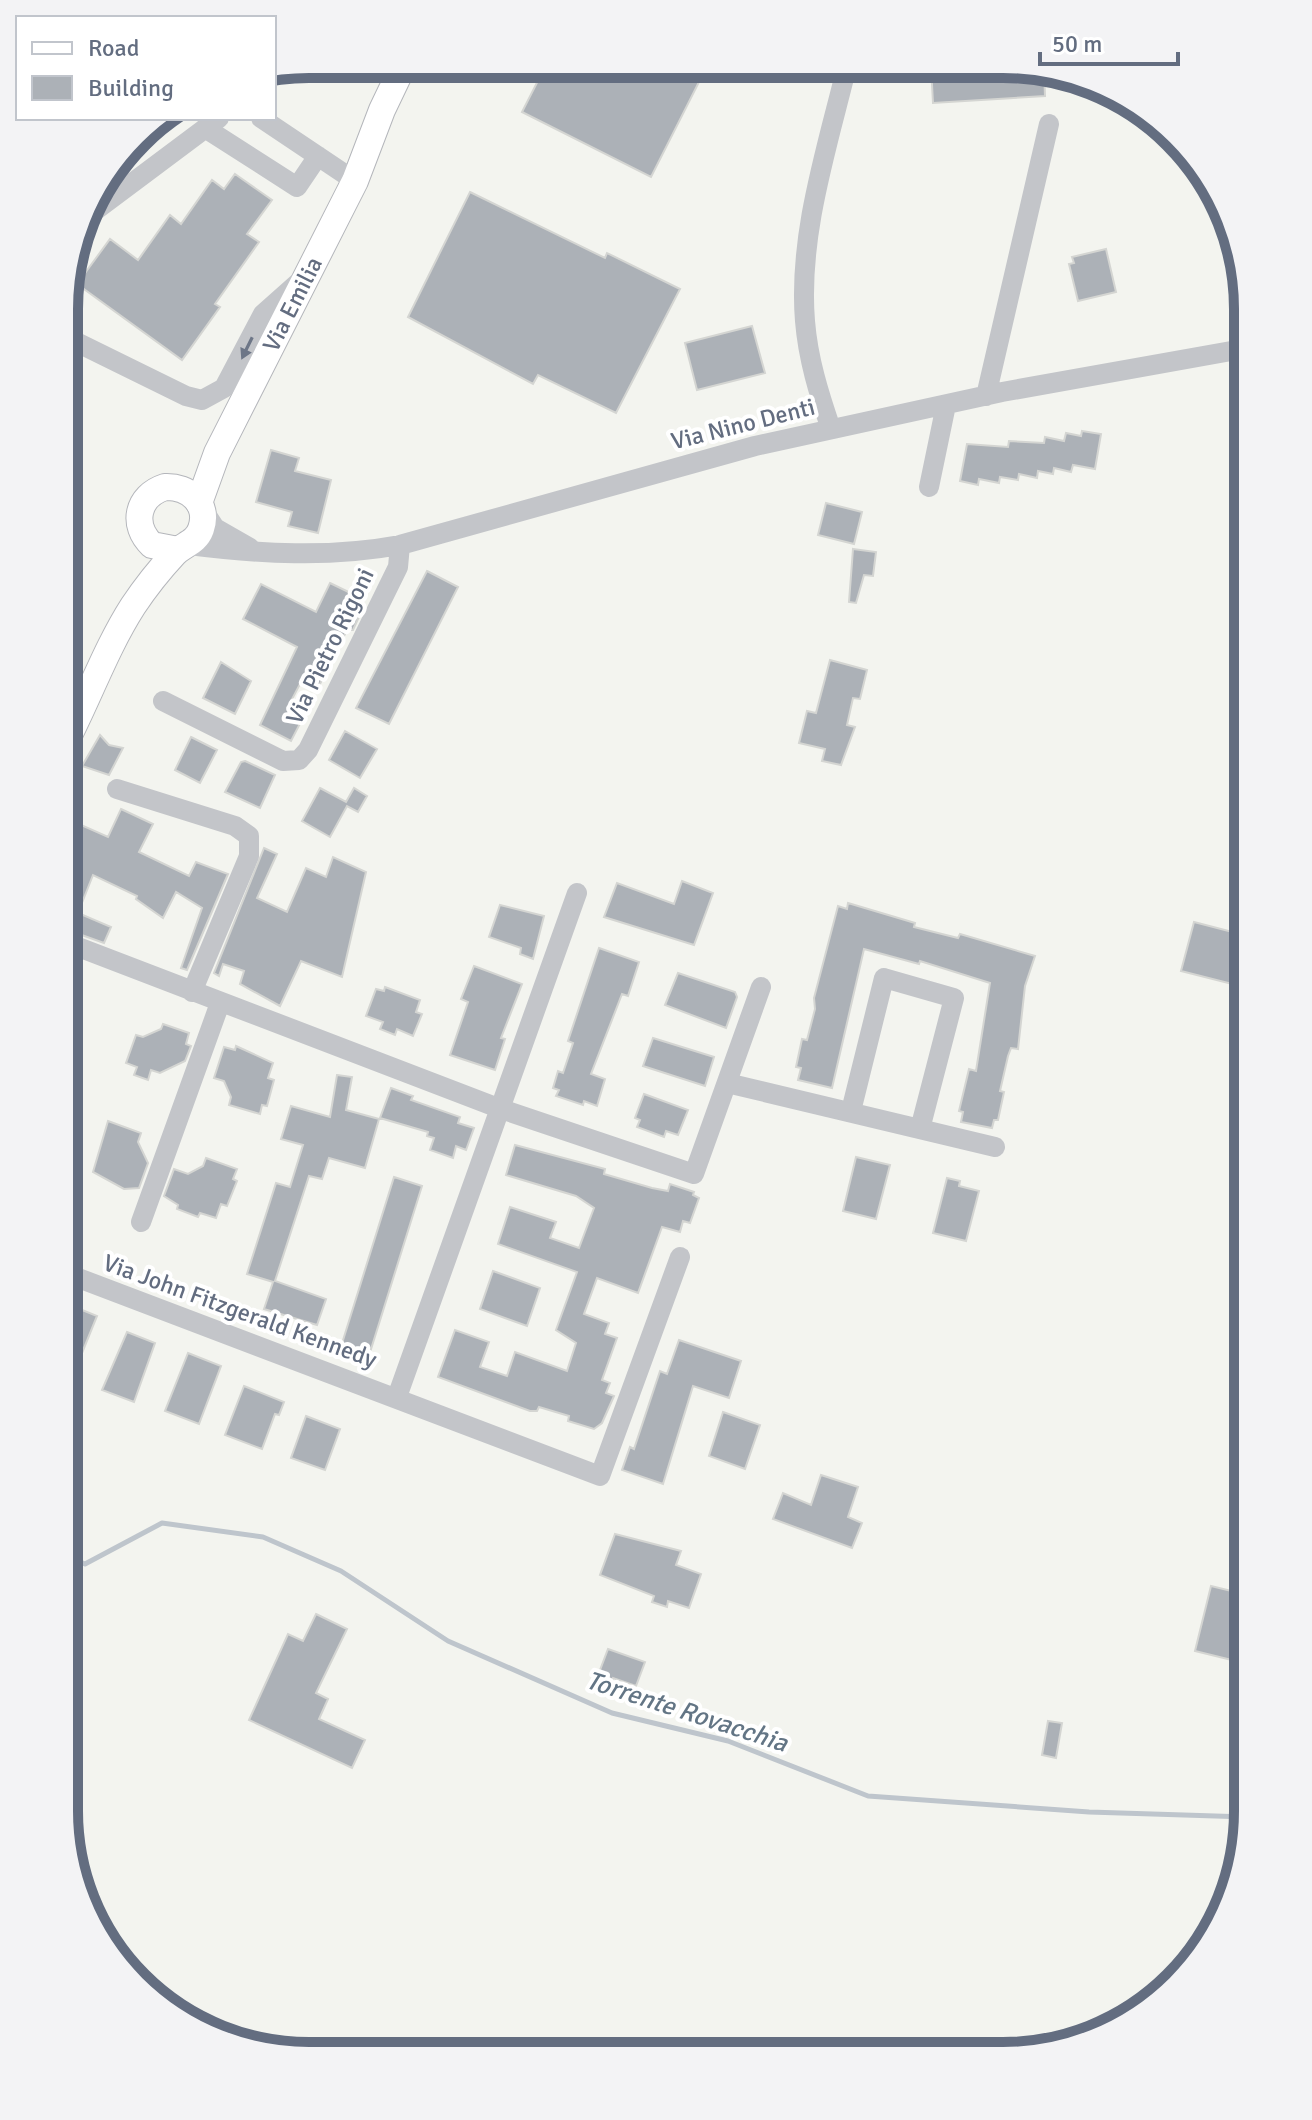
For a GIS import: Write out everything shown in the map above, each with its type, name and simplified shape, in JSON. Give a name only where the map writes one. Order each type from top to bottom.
[{"type":"main road","points":[[382,110],[383,78]]},
{"type":"main road","name":"Via Emilia","points":[[200,506],[217,453],[314,269],[368,154],[382,110],[397,78]]},
{"type":"main road","name":"Via Emilia","points":[[368,154],[395,120],[415,78]]},
{"type":"main road","name":"Via Emilia","points":[[165,487],[217,453]]},
{"type":"main road","points":[[78,717],[133,606],[202,528],[200,506],[185,489],[165,487],[152,493],[140,508],[139,525],[146,539],[160,549],[184,548]]},
{"type":"main road","points":[[133,606],[146,539]]},
{"type":"street","points":[[831,429],[812,372],[805,322],[804,274],[845,78]]},
{"type":"street","points":[[264,120],[355,181]]},
{"type":"street","points":[[104,204],[212,123],[297,187],[318,156]]},
{"type":"street","points":[[986,396],[1049,124]]},
{"type":"street","points":[[78,343],[186,396],[202,400],[211,397],[232,378],[263,314],[314,269]]},
{"type":"street","name":"Via Nino Denti","points":[[184,548],[299,554],[355,553],[400,545],[642,476],[831,429],[986,396],[1234,351]]},
{"type":"street","points":[[929,487],[946,405]]},
{"type":"street","name":"Via Nino Denti","points":[[200,506],[215,528],[254,550]]},
{"type":"street","name":"Via Pietro Rigoni","points":[[163,701],[283,761],[299,760],[308,750],[398,567],[400,545]]},
{"type":"street","points":[[117,789],[235,826],[249,836],[249,856],[192,992]]},
{"type":"street","name":"Via John Fitzgerald Kennedy","points":[[397,1397],[577,893]]},
{"type":"street","points":[[78,947],[501,1109],[694,1174],[761,987]]},
{"type":"street","points":[[851,1111],[884,978],[954,998],[920,1129]]},
{"type":"street","points":[[141,1222],[220,1003]]},
{"type":"street","points":[[727,1083],[995,1147]]},
{"type":"street","name":"Via John Fitzgerald Kennedy","points":[[78,1278],[600,1476],[680,1257]]},
{"type":"building","points":[[539,78],[700,80],[651,177],[522,112]]},
{"type":"building","points":[[932,78],[1003,78],[1044,82],[1045,96],[933,103]]},
{"type":"building","points":[[235,174],[272,200],[247,234],[259,242],[215,304],[220,307],[182,360],[80,286],[80,280],[110,239],[138,260],[170,215],[181,224],[212,180],[224,189]]},
{"type":"building","points":[[470,192],[605,258],[607,253],[680,289],[616,413],[538,375],[533,384],[408,317]]},
{"type":"building","points":[[1106,249],[1116,292],[1078,301],[1069,264],[1074,263],[1072,257]]},
{"type":"building","points":[[752,326],[765,373],[697,390],[685,343]]},
{"type":"building","points":[[1082,431],[1101,434],[1095,469],[1073,465],[1071,472],[1054,468],[1053,474],[1038,471],[1037,478],[1019,474],[1018,480],[1000,477],[999,483],[979,479],[978,485],[960,481],[967,444],[1008,447],[1009,441],[1044,443],[1045,437],[1064,441],[1066,433],[1081,436]]},
{"type":"building","points":[[271,450],[299,458],[295,471],[331,480],[318,533],[288,526],[292,512],[256,502]]},
{"type":"building","points":[[826,503],[862,512],[854,544],[818,535]]},
{"type":"building","points":[[853,549],[876,552],[873,576],[864,575],[856,603],[849,602]]},
{"type":"building","points":[[427,571],[458,587],[389,724],[356,708]]},
{"type":"building","points":[[330,583],[363,599],[359,608],[362,610],[353,630],[347,630],[317,690],[301,682],[291,701],[307,710],[291,741],[260,725],[297,647],[243,619],[261,584],[316,612]]},
{"type":"building","points":[[830,660],[867,670],[860,699],[853,698],[847,725],[855,727],[841,765],[822,761],[825,749],[799,743],[807,711],[816,713]]},
{"type":"building","points":[[221,662],[251,681],[235,714],[203,698]]},
{"type":"building","points":[[345,731],[377,749],[360,778],[329,760]]},
{"type":"building","points":[[100,735],[109,745],[123,748],[109,775],[82,766]]},
{"type":"building","points":[[191,737],[217,750],[200,783],[175,770]]},
{"type":"building","points":[[241,762],[275,775],[260,808],[225,792]]},
{"type":"building","points":[[320,788],[346,802],[354,788],[367,796],[358,812],[347,806],[330,837],[302,821]]},
{"type":"building","points":[[121,809],[153,824],[139,852],[189,876],[196,862],[228,874],[187,970],[181,968],[202,908],[176,892],[163,918],[136,899],[137,896],[93,875],[78,913],[78,826],[108,837]]},
{"type":"building","points":[[264,848],[277,854],[257,898],[287,912],[306,868],[326,877],[333,857],[366,872],[342,977],[301,961],[280,1006],[240,984],[244,971],[223,964],[219,976],[214,973]]},
{"type":"building","points":[[682,881],[713,893],[694,945],[604,917],[617,883],[674,904]]},
{"type":"building","points":[[848,903],[915,923],[914,927],[958,938],[960,934],[1035,956],[1025,986],[1018,1049],[1011,1048],[1008,1056],[1000,1091],[1004,1092],[998,1120],[994,1120],[992,1128],[961,1122],[963,1112],[959,1111],[969,1069],[976,1071],[990,983],[920,961],[919,964],[864,949],[832,1088],[798,1080],[801,1068],[796,1067],[802,1039],[807,1040],[815,1009],[814,998],[838,906],[847,909]]},
{"type":"building","points":[[500,905],[544,916],[533,959],[520,954],[521,948],[489,937]]},
{"type":"building","points":[[78,913],[111,927],[104,943],[78,934]]},
{"type":"building","points":[[1194,922],[1234,932],[1234,984],[1181,971]]},
{"type":"building","points":[[599,948],[639,962],[628,996],[622,994],[591,1074],[605,1079],[597,1106],[556,1096],[559,1090],[553,1088],[558,1071],[563,1073],[573,1043],[568,1041]]},
{"type":"building","points":[[474,966],[522,984],[501,1038],[505,1039],[495,1070],[450,1055],[468,1002],[461,999]]},
{"type":"building","points":[[678,973],[735,992],[737,997],[726,1028],[665,1005]]},
{"type":"building","points":[[385,987],[420,1000],[416,1012],[422,1014],[413,1036],[397,1029],[395,1035],[380,1029],[383,1022],[366,1016],[376,989],[384,991]]},
{"type":"building","points":[[163,1024],[189,1033],[186,1044],[191,1046],[185,1061],[160,1073],[151,1070],[148,1080],[134,1075],[137,1067],[126,1063],[136,1035],[143,1037],[161,1029]]},
{"type":"building","points":[[653,1038],[714,1057],[705,1086],[643,1066]]},
{"type":"building","points":[[236,1046],[273,1063],[268,1078],[274,1080],[267,1106],[262,1105],[260,1114],[229,1105],[231,1097],[224,1081],[214,1078],[224,1047],[235,1050]]},
{"type":"building","points":[[337,1075],[352,1077],[346,1110],[379,1119],[365,1168],[329,1158],[322,1179],[309,1176],[275,1281],[326,1299],[317,1325],[264,1309],[273,1282],[247,1274],[276,1183],[290,1187],[303,1145],[281,1139],[291,1106],[330,1117]]},
{"type":"building","points":[[391,1088],[413,1096],[411,1100],[460,1117],[458,1123],[474,1128],[466,1150],[456,1146],[453,1158],[430,1150],[434,1138],[427,1136],[428,1132],[380,1118]]},
{"type":"building","points":[[644,1094],[688,1110],[678,1135],[666,1131],[664,1137],[637,1127],[640,1120],[635,1118]]},
{"type":"building","points":[[108,1121],[141,1133],[138,1142],[148,1163],[139,1188],[124,1189],[93,1172]]},
{"type":"building","points":[[515,1145],[605,1169],[604,1174],[652,1188],[668,1191],[670,1184],[694,1192],[693,1195],[699,1198],[690,1223],[683,1221],[680,1232],[662,1227],[638,1293],[597,1278],[584,1314],[609,1323],[605,1334],[617,1338],[602,1380],[610,1383],[606,1393],[614,1396],[602,1423],[594,1429],[568,1421],[569,1416],[539,1407],[537,1411],[530,1411],[438,1377],[455,1330],[489,1342],[480,1367],[507,1376],[515,1352],[567,1371],[576,1343],[556,1330],[577,1272],[498,1244],[510,1207],[556,1222],[550,1238],[579,1248],[594,1208],[576,1196],[506,1175]]},
{"type":"building","points":[[856,1157],[890,1165],[876,1219],[843,1211]]},
{"type":"building","points":[[206,1158],[237,1169],[233,1179],[237,1181],[227,1206],[221,1204],[216,1218],[200,1213],[198,1217],[177,1209],[178,1205],[164,1196],[174,1169],[188,1174],[203,1166]]},
{"type":"building","points":[[394,1177],[422,1186],[367,1362],[339,1353]]},
{"type":"building","points":[[947,1178],[960,1181],[959,1186],[979,1191],[966,1241],[933,1233]]},
{"type":"building","points":[[493,1271],[540,1288],[527,1326],[480,1309]]},
{"type":"building","points":[[78,1308],[97,1316],[78,1363]]},
{"type":"building","points":[[127,1332],[155,1343],[134,1402],[102,1390]]},
{"type":"building","points":[[679,1340],[741,1361],[729,1398],[693,1386],[663,1484],[622,1470],[630,1447],[634,1449],[660,1371],[667,1374]]},
{"type":"building","points":[[188,1353],[221,1366],[199,1424],[165,1411]]},
{"type":"building","points":[[244,1386],[284,1402],[279,1415],[275,1414],[262,1449],[225,1435]]},
{"type":"building","points":[[723,1412],[760,1425],[745,1469],[709,1456]]},
{"type":"building","points":[[306,1416],[340,1429],[325,1470],[291,1458]]},
{"type":"building","points":[[821,1475],[858,1487],[848,1517],[862,1523],[852,1548],[773,1519],[783,1493],[811,1505]]},
{"type":"building","points":[[615,1534],[681,1551],[676,1565],[701,1574],[689,1608],[668,1601],[667,1607],[652,1602],[654,1596],[600,1575]]},
{"type":"building","points":[[1211,1586],[1234,1592],[1234,1661],[1195,1651]]},
{"type":"building","points":[[316,1614],[347,1629],[316,1693],[328,1699],[319,1719],[365,1740],[352,1768],[249,1720],[288,1634],[303,1641]]},
{"type":"building","points":[[608,1649],[645,1662],[636,1686],[613,1678],[611,1684],[597,1678]]},
{"type":"building","points":[[1048,1721],[1062,1723],[1056,1758],[1042,1755]]},
{"type":"waterway","name":"Torrente Rovacchia","points":[[78,1561],[85,1564],[162,1523],[263,1537],[341,1571],[448,1641],[612,1713],[728,1741],[868,1796],[1089,1812],[1234,1817]]}]
